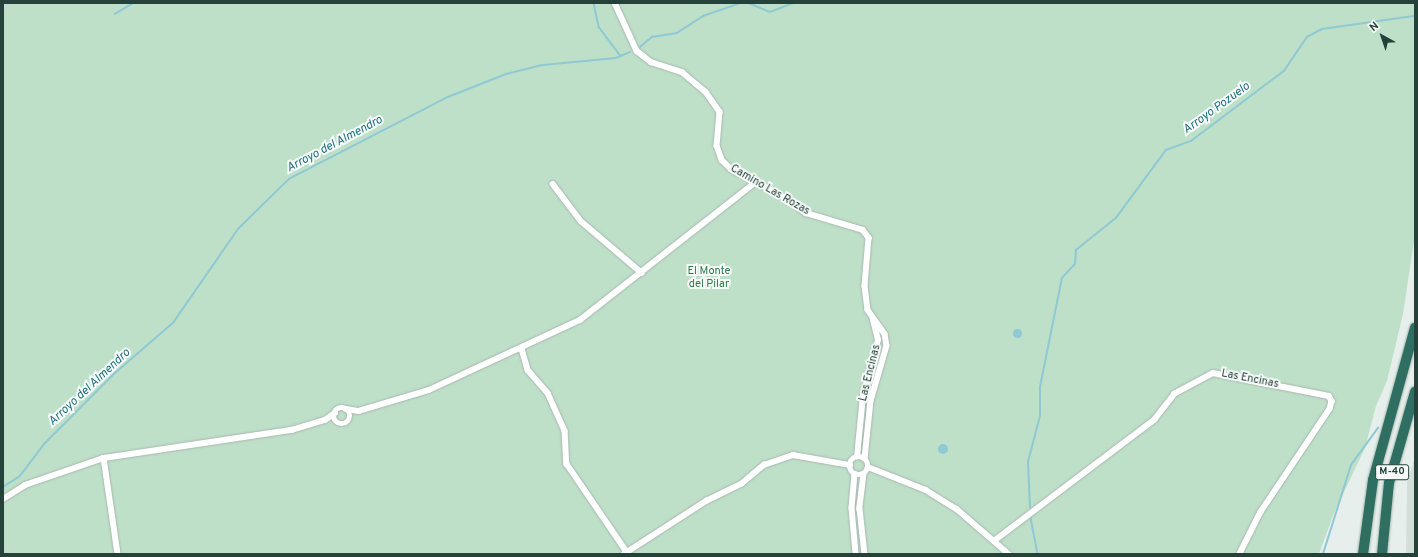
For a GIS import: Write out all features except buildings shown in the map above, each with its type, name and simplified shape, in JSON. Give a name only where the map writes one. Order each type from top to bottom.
[{"type":"highway","name":"M-40","points":[[1363,554],[1373,480],[1415,328]]},
{"type":"highway","name":"M-40","points":[[1382,554],[1389,483],[1415,392]]},
{"type":"street","name":"Camino Las Rozas","points":[[615,3],[637,51],[651,62],[682,72],[706,92],[720,112],[717,146],[722,160],[731,169],[756,182],[806,213],[863,230],[869,238],[865,286],[873,318]]},
{"type":"street","points":[[325,420],[338,423],[348,420],[359,411],[429,390],[522,349],[580,320],[642,273],[756,182]]},
{"type":"street","points":[[553,184],[581,221],[642,273]]},
{"type":"street","name":"Las Encinas","points":[[857,457],[863,396],[878,340],[873,318]]},
{"type":"street","name":"Las Encinas","points":[[868,467],[865,459],[871,401],[886,346],[885,334],[873,318]]},
{"type":"street","points":[[522,349],[528,370],[548,393],[565,431],[567,464],[626,553],[706,501],[741,484],[764,465],[793,455],[850,465]]},
{"type":"street","name":"Las Encinas","points":[[994,541],[1154,420],[1174,394],[1213,373],[1329,396],[1332,401],[1330,409],[1261,512],[1240,554]]},
{"type":"street","points":[[3,499],[26,485],[104,458],[292,430],[325,420],[335,413],[346,409],[359,411]]},
{"type":"street","points":[[346,409],[348,420]]},
{"type":"street","points":[[335,413],[338,423]]},
{"type":"street","points":[[850,465],[857,457],[865,459]]},
{"type":"street","points":[[104,458],[118,554]]},
{"type":"street","points":[[850,465],[855,474],[852,508],[856,554]]},
{"type":"street","points":[[865,554],[860,509],[864,474],[868,467],[944,501],[1009,554]]},
{"type":"street","points":[[855,474],[864,474]]},
{"type":"shaded area","points":[[1415,458],[1415,554],[1406,554],[1407,481]]},
{"type":"green space","name":"El Monte del Pilar","points":[[3,3],[1415,3],[1415,234],[1403,314],[1387,381],[1376,406],[1365,448],[1334,513],[1319,554],[3,554]]},
{"type":"water","points":[[1017,328],[1022,333],[1017,338],[1012,333]]},
{"type":"water","points":[[941,444],[945,444],[947,445],[947,453],[941,454],[938,451],[938,447]]},
{"type":"waterway","points":[[115,14],[133,3]]},
{"type":"waterway","points":[[594,3],[599,27],[621,56]]},
{"type":"waterway","name":"Arroyo del Almendro","points":[[640,47],[652,37],[677,33],[703,16],[740,3]]},
{"type":"waterway","name":"Arroyo del Almendro","points":[[749,3],[770,12],[793,3]]},
{"type":"waterway","name":"Arroyo Pozuelo","points":[[1030,508],[1028,462],[1040,416],[1040,387],[1062,278],[1075,264],[1076,250],[1116,218],[1166,150],[1191,141],[1284,71],[1307,37],[1322,29],[1415,16]]},
{"type":"waterway","name":"Arroyo del Almendro","points":[[3,487],[20,476],[45,443],[115,373],[173,323],[238,229],[289,179],[448,97],[506,74],[543,65],[616,58],[630,52]]},
{"type":"waterway","points":[[1323,554],[1351,465],[1378,428]]},
{"type":"waterway","name":"Arroyo Pozuelo","points":[[1031,518],[1038,554]]}]
